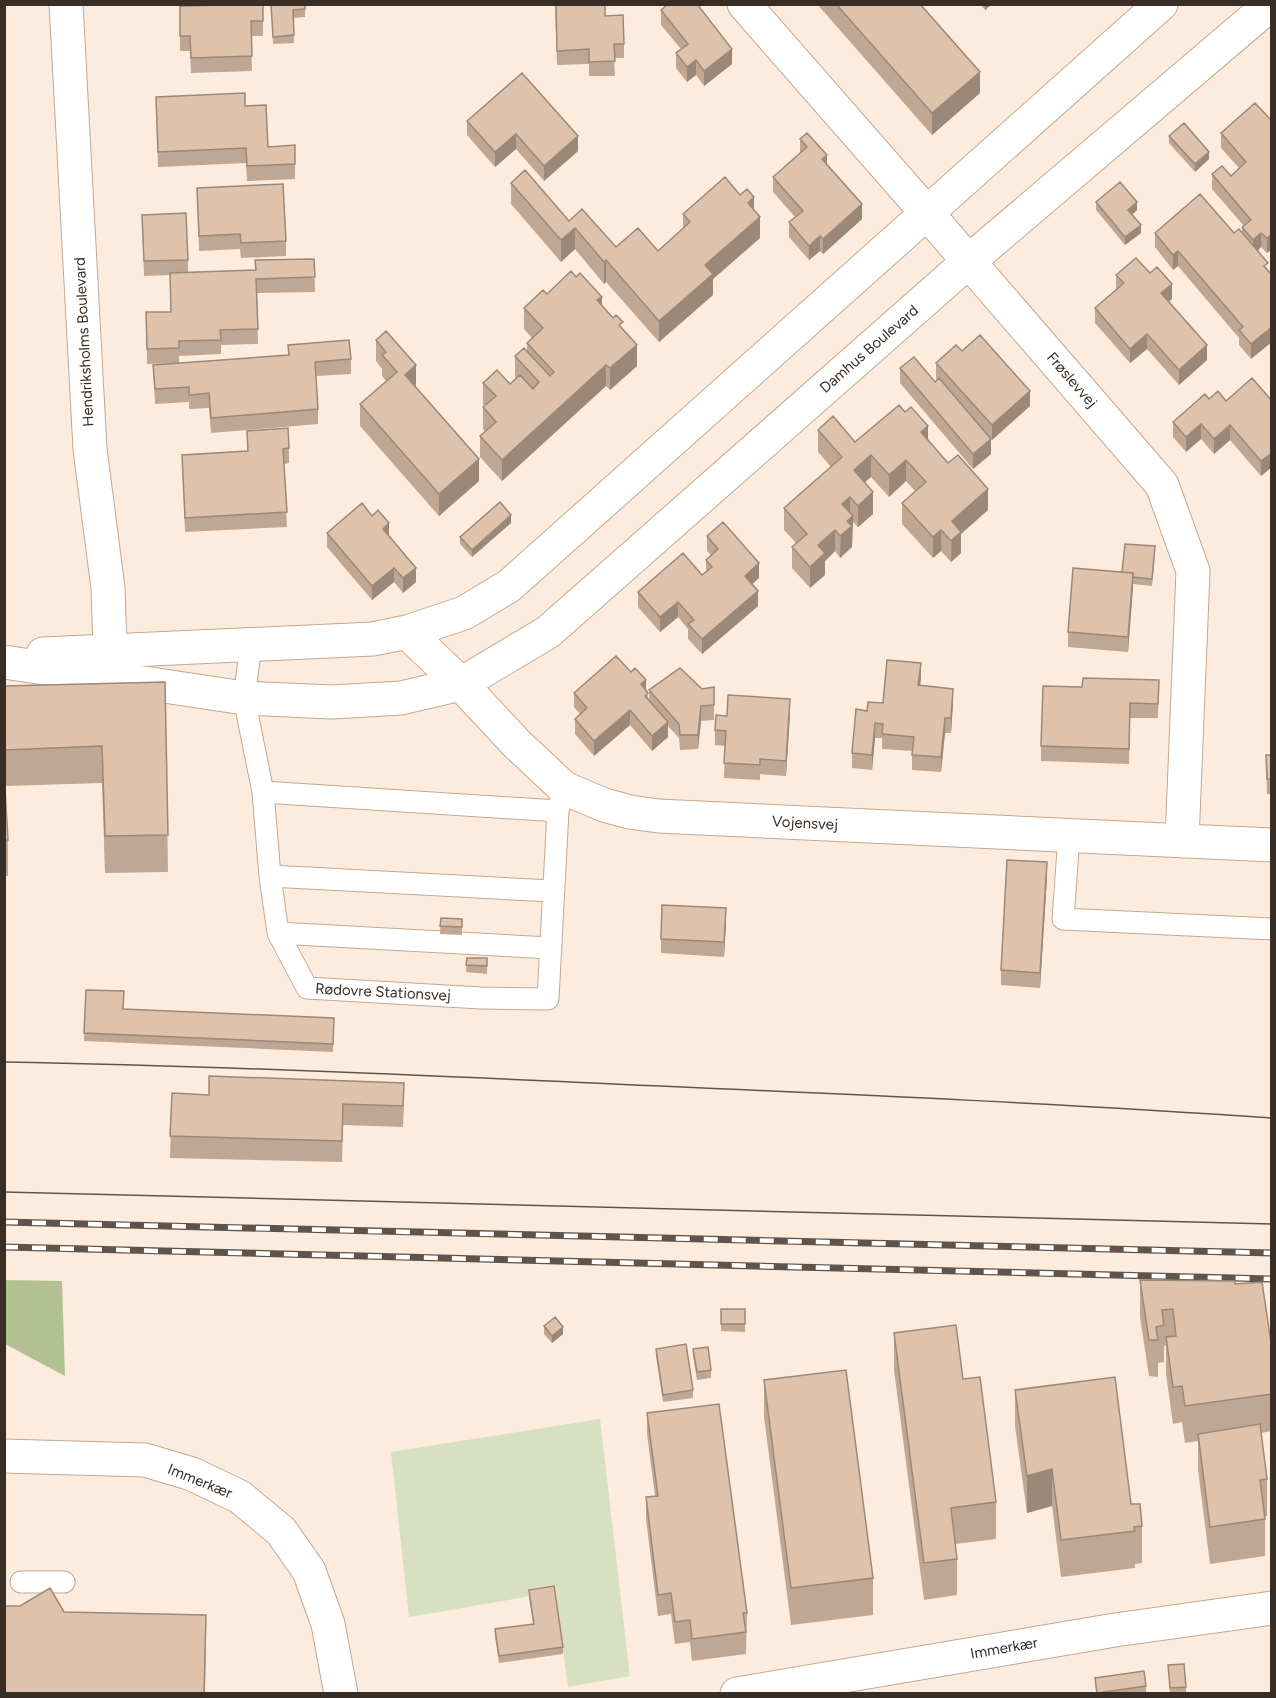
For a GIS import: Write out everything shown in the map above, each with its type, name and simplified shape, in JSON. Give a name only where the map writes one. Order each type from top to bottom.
[{"type":"street","name":"Hendriksholms Boulevard","points":[[66,4],[90,449],[108,588],[110,665]]},
{"type":"street","name":"Frøslevvej","points":[[744,4],[1162,484],[1193,571],[1182,841]]},
{"type":"street","points":[[4,663],[110,665],[251,645],[373,639],[407,632],[464,614],[509,586],[1161,4]]},
{"type":"street","name":"Damhus Boulevard","points":[[461,684],[548,632],[969,261],[1271,4]]},
{"type":"street","name":"Vojensvej","points":[[407,632],[461,684],[516,743],[561,800],[604,805],[658,816],[1272,845]]},
{"type":"street","points":[[4,656],[110,665],[244,698],[332,702],[401,698],[461,684]]},
{"type":"street","name":"Immerkær","points":[[4,1456],[145,1460],[192,1474],[240,1497],[281,1531],[309,1571],[328,1624],[341,1694]]},
{"type":"street","name":"Immerkær","points":[[737,1694],[1115,1630],[1272,1608]]},
{"type":"lane","name":"Rødovre Stationsvej","points":[[251,645],[244,698],[263,792],[270,876],[278,933],[307,988],[481,998],[548,999],[552,891],[561,800]]},
{"type":"lane","points":[[263,792],[561,800]]},
{"type":"lane","points":[[1068,836],[1063,918],[1272,929]]},
{"type":"lane","points":[[270,876],[552,891]]},
{"type":"lane","points":[[278,933],[550,948]]},
{"type":"lane","points":[[21,1582],[64,1582]]},
{"type":"green space","points":[[4,1280],[62,1281],[65,1376],[5,1344]]},
{"type":"green space","points":[[600,1419],[630,1676],[568,1687],[555,1592],[409,1617],[391,1452]]},
{"type":"building","points":[[263,4],[263,21],[251,21],[252,56],[191,58],[190,36],[180,36],[180,6]]},
{"type":"building","points":[[271,4],[305,4],[305,9],[293,10],[294,35],[273,37]]},
{"type":"building","points":[[556,4],[605,4],[605,16],[623,15],[624,44],[614,44],[615,61],[589,62],[589,49],[557,51]]},
{"type":"building","points":[[668,4],[697,4],[732,49],[704,71],[696,60],[687,67],[676,53],[688,44],[661,10]]},
{"type":"building","points":[[836,4],[920,4],[980,72],[932,113]]},
{"type":"building","points":[[522,73],[578,136],[544,166],[516,134],[495,152],[467,121]]},
{"type":"building","points":[[245,93],[245,106],[266,105],[268,147],[295,145],[295,164],[247,166],[246,148],[158,152],[156,97]]},
{"type":"building","points":[[1255,103],[1272,121],[1272,234],[1267,238],[1261,233],[1253,240],[1242,227],[1251,220],[1212,174],[1222,166],[1231,176],[1246,162],[1221,133]]},
{"type":"building","points":[[1184,123],[1209,152],[1195,164],[1169,136]]},
{"type":"building","points":[[807,133],[827,155],[822,159],[862,204],[823,239],[820,236],[809,246],[789,222],[803,211],[773,177],[807,147],[800,139]]},
{"type":"building","points":[[525,170],[569,221],[582,209],[616,247],[638,228],[658,251],[690,222],[683,214],[725,177],[740,195],[747,189],[754,197],[748,203],[760,217],[705,265],[713,274],[659,321],[575,228],[561,240],[511,183]]},
{"type":"building","points":[[1120,182],[1137,202],[1128,210],[1141,225],[1125,237],[1096,202]]},
{"type":"building","points":[[283,184],[286,241],[241,243],[240,234],[199,236],[197,188]]},
{"type":"building","points":[[1200,194],[1234,233],[1239,229],[1268,263],[1264,266],[1272,275],[1272,327],[1251,344],[1239,330],[1243,327],[1178,251],[1173,255],[1155,233]]},
{"type":"building","points":[[186,213],[188,260],[144,261],[142,215]]},
{"type":"building","points":[[1136,258],[1150,273],[1157,267],[1172,284],[1161,293],[1207,345],[1179,370],[1147,334],[1130,349],[1095,308],[1124,283],[1116,275]]},
{"type":"building","points":[[314,259],[315,277],[256,279],[258,329],[220,330],[221,340],[179,341],[179,348],[147,349],[146,312],[171,312],[170,273],[256,270],[255,260]]},
{"type":"building","points":[[571,271],[576,277],[580,273],[602,297],[597,300],[613,318],[616,315],[623,322],[619,325],[637,345],[610,368],[606,365],[502,460],[480,436],[496,422],[483,407],[496,396],[483,383],[497,370],[510,384],[520,375],[533,389],[539,382],[515,356],[524,348],[550,376],[554,372],[527,343],[543,328],[524,308],[543,290],[547,294]]},
{"type":"building","points":[[386,331],[416,365],[405,375],[479,459],[439,494],[360,404],[397,372],[382,355],[386,352],[376,340]]},
{"type":"building","points":[[980,335],[1030,391],[992,425],[936,363],[956,345],[962,351]]},
{"type":"building","points":[[349,340],[351,359],[315,362],[318,409],[211,418],[209,393],[189,395],[189,387],[155,389],[153,365],[289,355],[288,345]]},
{"type":"building","points":[[914,357],[935,382],[939,378],[991,439],[973,454],[900,368]]},
{"type":"building","points":[[1252,378],[1272,401],[1272,453],[1261,461],[1230,425],[1214,439],[1201,424],[1186,437],[1173,422],[1205,394],[1209,399],[1218,391],[1226,401]]},
{"type":"building","points":[[899,405],[905,412],[911,407],[928,426],[921,432],[948,463],[958,455],[988,489],[952,521],[961,532],[951,541],[941,530],[933,537],[902,503],[926,482],[906,460],[889,475],[871,455],[854,470],[873,492],[858,506],[850,497],[842,504],[853,516],[847,521],[852,526],[840,536],[835,530],[818,545],[825,553],[810,567],[792,547],[807,534],[784,508],[842,457],[818,430],[833,416],[855,442]]},
{"type":"building","points":[[288,428],[289,448],[283,449],[287,512],[185,518],[182,455],[248,451],[247,431]]},
{"type":"building","points":[[500,502],[511,515],[472,550],[460,537]]},
{"type":"building","points":[[362,503],[372,516],[378,510],[389,523],[383,529],[416,568],[403,578],[394,568],[372,586],[327,533]]},
{"type":"building","points":[[723,522],[759,563],[745,576],[758,591],[702,639],[688,624],[694,620],[678,602],[660,617],[638,592],[683,553],[702,575],[712,567],[706,560],[718,549],[707,536]]},
{"type":"building","points":[[1125,544],[1155,546],[1152,579],[1133,577],[1133,573],[1122,572]]},
{"type":"building","points":[[1073,568],[1133,573],[1128,637],[1068,632]]},
{"type":"building","points":[[616,656],[631,672],[635,668],[646,680],[641,684],[648,693],[645,696],[668,722],[652,736],[630,710],[594,741],[575,719],[587,708],[574,693]]},
{"type":"building","points":[[887,660],[921,663],[918,685],[953,689],[951,718],[945,718],[941,757],[912,755],[914,737],[882,734],[883,724],[875,723],[872,755],[852,753],[856,709],[867,711],[868,702],[883,703]]},
{"type":"building","points":[[680,668],[702,689],[714,687],[714,705],[701,706],[698,735],[680,735],[679,724],[649,690]]},
{"type":"building","points":[[1083,678],[1159,680],[1158,704],[1130,703],[1129,749],[1041,746],[1043,686],[1082,687]]},
{"type":"building","points":[[165,682],[168,835],[105,836],[102,746],[4,750],[4,686]]},
{"type":"building","points":[[728,695],[790,699],[786,761],[760,759],[760,765],[724,763],[726,731],[715,730],[716,715],[727,716]]},
{"type":"building","points":[[1266,755],[1272,755],[1272,779],[1267,779]]},
{"type":"building","points":[[4,772],[8,840],[4,840]]},
{"type":"building","points":[[1007,860],[1047,862],[1040,973],[1001,970]]},
{"type":"building","points":[[662,905],[726,908],[724,942],[661,939]]},
{"type":"building","points":[[441,918],[462,919],[462,927],[440,926]]},
{"type":"building","points":[[467,958],[487,958],[487,966],[466,965]]},
{"type":"building","points":[[86,990],[124,991],[123,1009],[334,1018],[333,1044],[84,1033]]},
{"type":"building","points":[[209,1076],[404,1083],[403,1106],[343,1104],[342,1141],[170,1136],[172,1093],[209,1095]]},
{"type":"building","points":[[1140,1280],[1235,1281],[1235,1284],[1262,1282],[1272,1349],[1272,1394],[1185,1406],[1182,1386],[1173,1387],[1166,1337],[1176,1336],[1173,1309],[1162,1310],[1164,1325],[1156,1327],[1158,1340],[1149,1340]]},
{"type":"building","points":[[721,1309],[745,1309],[745,1324],[721,1324]]},
{"type":"building","points":[[555,1317],[563,1327],[552,1336],[544,1326]]},
{"type":"building","points":[[956,1325],[963,1379],[980,1377],[996,1502],[951,1508],[957,1559],[924,1563],[894,1333]]},
{"type":"building","points":[[686,1344],[693,1390],[663,1395],[656,1349]]},
{"type":"building","points":[[708,1347],[711,1370],[697,1372],[693,1349]]},
{"type":"building","points":[[846,1370],[873,1578],[791,1588],[764,1380]]},
{"type":"building","points":[[1115,1377],[1131,1504],[1140,1504],[1142,1526],[1134,1527],[1135,1531],[1061,1540],[1052,1469],[1027,1476],[1015,1390]]},
{"type":"building","points":[[719,1404],[747,1613],[743,1613],[746,1632],[692,1639],[690,1620],[675,1622],[671,1593],[658,1595],[646,1497],[658,1496],[647,1413]]},
{"type":"building","points":[[1260,1424],[1267,1479],[1260,1480],[1265,1519],[1210,1527],[1198,1434]]},
{"type":"building","points":[[554,1586],[563,1647],[499,1656],[495,1629],[534,1624],[529,1590]]},
{"type":"building","points":[[50,1588],[64,1612],[206,1615],[204,1694],[4,1694],[4,1606],[20,1606]]},
{"type":"building","points":[[1184,1664],[1186,1687],[1170,1688],[1168,1665]]},
{"type":"building","points":[[1144,1671],[1146,1686],[1097,1693],[1095,1678]]},
{"type":"tram line","points":[[4,1062],[496,1079],[966,1100],[1272,1118]]},
{"type":"tram line","points":[[4,1192],[1272,1224]]},
{"type":"railway","points":[[4,1222],[1272,1253]]},
{"type":"railway","points":[[4,1247],[1272,1279]]}]
